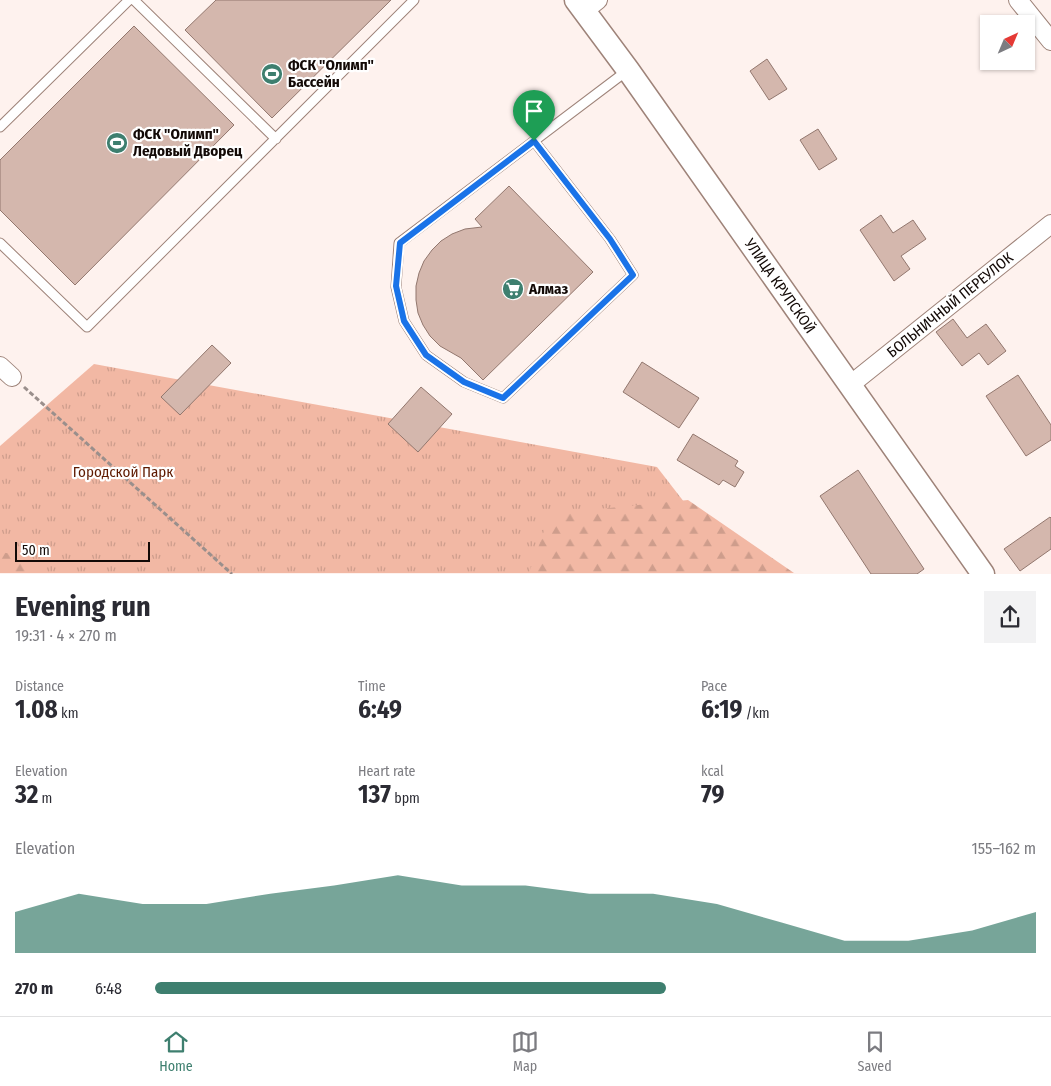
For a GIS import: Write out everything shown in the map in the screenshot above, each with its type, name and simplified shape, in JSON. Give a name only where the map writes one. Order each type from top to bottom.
[{"type":"street","points":[[1018,0],[1051,41]]},
{"type":"street","name":"УЛИЦА КРУПСКОЙ","points":[[586,4],[628,70],[983,574]]},
{"type":"street","name":"БОЛЬНИЧНЫЙ ПЕРЕУЛОК","points":[[850,385],[1051,224]]},
{"type":"lane","points":[[0,128],[129,0]]},
{"type":"lane","points":[[134,0],[276,139]]},
{"type":"lane","points":[[0,243],[87,327],[414,0]]},
{"type":"lane","points":[[534,141],[610,239],[633,275],[503,398],[464,382],[426,355],[404,321],[396,286],[400,243],[534,141],[628,70]]},
{"type":"path","points":[[6,372],[232,574]]},
{"type":"green space","name":"Городской Парк","points":[[94,364],[657,467],[739,573],[0,573],[0,446]]},
{"type":"green space","points":[[688,500],[794,573],[529,573],[550,514]]},
{"type":"green space","points":[[0,552],[19,555],[37,573],[0,573]]},
{"type":"building","name":"ФСК \"Олимп\" Бассейн","points":[[216,0],[391,0],[272,118],[185,30]]},
{"type":"building","name":"ФСК \"Олимп\" Ледовый Дворец","points":[[134,26],[234,125],[75,285],[0,210],[0,160]]},
{"type":"building","points":[[767,59],[787,89],[769,100],[750,71]]},
{"type":"building","points":[[818,129],[837,159],[819,170],[800,140]]},
{"type":"building","points":[[509,186],[593,272],[483,380],[461,358],[440,346],[430,336],[418,313],[416,286],[424,261],[432,250],[452,234],[465,229],[482,227],[475,219]]},
{"type":"building","points":[[881,215],[893,233],[913,220],[926,239],[901,256],[910,269],[894,281],[860,230]]},
{"type":"building","points":[[953,319],[967,338],[986,324],[1006,351],[988,365],[979,353],[962,366],[936,332]]},
{"type":"building","points":[[212,345],[231,363],[180,415],[161,397]]},
{"type":"building","points":[[642,362],[699,398],[679,428],[623,392]]},
{"type":"building","points":[[1018,375],[1051,425],[1051,440],[1026,456],[986,396]]},
{"type":"building","points":[[421,387],[452,414],[418,452],[388,424]]},
{"type":"building","points":[[693,434],[738,461],[735,466],[744,472],[735,487],[723,480],[719,485],[677,460]]},
{"type":"building","points":[[858,470],[924,569],[917,574],[871,574],[820,496]]},
{"type":"building","points":[[1050,517],[1051,549],[1020,571],[1004,549]]},
{"type":"place","name":"ФСК \"Олимп\" Бассейн","points":[[272,74]]},
{"type":"place","name":"ФСК \"Олимп\" Ледовый Дворец","points":[[117,143]]},
{"type":"place","name":"Алмаз","points":[[513,289]]},
{"type":"route","points":[[534,141],[610,239],[633,275],[503,398],[464,382],[426,355],[404,321],[396,286],[400,243],[534,141]]}]
